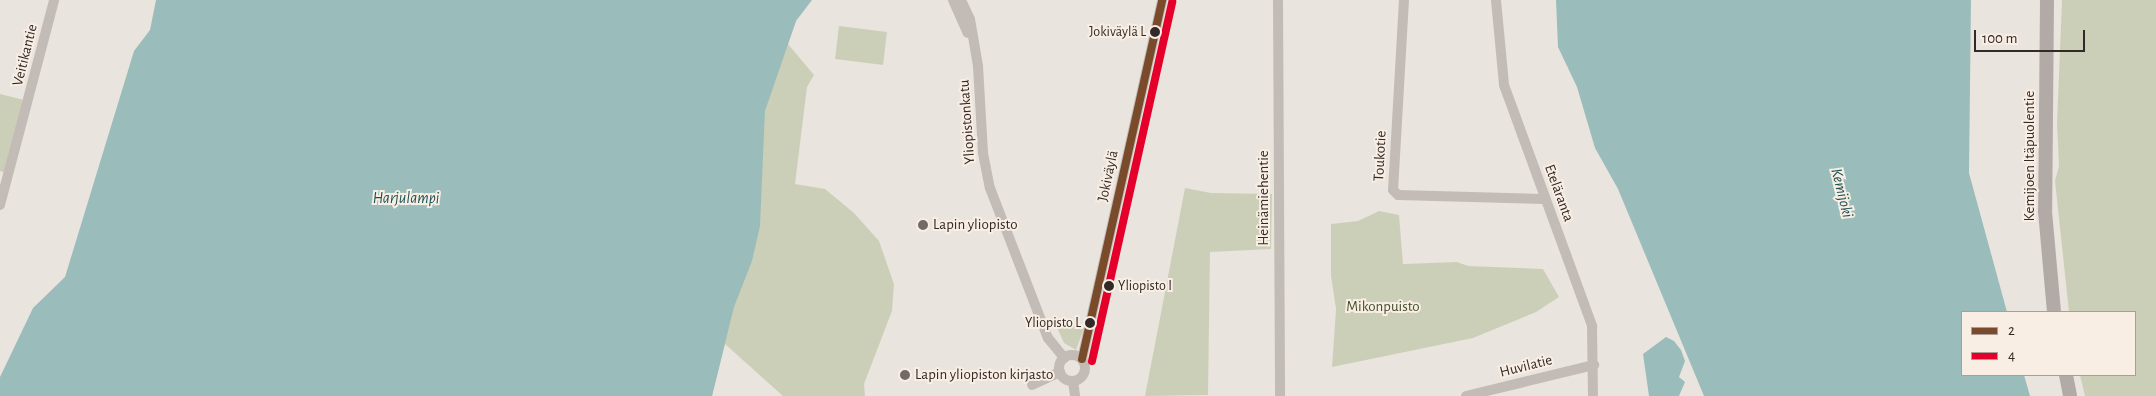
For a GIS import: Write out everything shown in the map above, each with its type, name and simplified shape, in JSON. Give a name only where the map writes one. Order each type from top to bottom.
[{"type":"main road","name":"Kemijoen Itäpuolentie","points":[[2047,0],[2045,211],[2054,311]]},
{"type":"main road","points":[[2066,376],[2070,396]]},
{"type":"street","name":"Veitikantie","points":[[0,205],[54,0]]},
{"type":"street","name":"Yliopistonkatu","points":[[953,0],[974,46]]},
{"type":"street","name":"Yliopistonkatu","points":[[961,0],[970,19],[979,80],[983,153],[990,188],[1048,338],[1064,358]]},
{"type":"street","name":"Jokiväylä","points":[[1082,359],[1162,0]]},
{"type":"street","name":"Heinämiehentie","points":[[1278,0],[1280,396]]},
{"type":"street","name":"Toukotie","points":[[1404,0],[1393,190],[1398,194],[1545,199]]},
{"type":"street","name":"Eteläranta","points":[[1496,0],[1504,85],[1592,326],[1594,396]]},
{"type":"street","points":[[1032,385],[1060,372],[1064,358],[1071,355],[1082,359],[1085,371],[1081,378],[1073,381],[1065,379],[1060,372]]},
{"type":"street","name":"Huvilatie","points":[[1466,396],[1594,365]]},
{"type":"street","points":[[1073,381],[1075,396]]},
{"type":"green space","points":[[774,0],[796,21],[788,44],[814,75],[807,87],[795,184],[825,189],[854,213],[879,241],[894,284],[892,311],[864,384],[865,396],[783,396],[725,344],[712,396],[482,396]]},
{"type":"green space","points":[[2062,0],[2156,0],[2156,396],[2085,396],[2080,376],[2136,376],[2136,311],[2069,311],[2055,181],[2059,166],[2057,123]]},
{"type":"green space","points":[[839,26],[887,32],[883,65],[835,59]]},
{"type":"green space","points":[[0,94],[24,100],[6,173],[0,171]]},
{"type":"green space","points":[[1185,188],[1211,193],[1272,194],[1271,249],[1210,252],[1208,395],[1145,396]]},
{"type":"green space","name":"Mikonpuisto","points":[[1379,211],[1399,215],[1403,264],[1457,262],[1468,266],[1543,269],[1559,297],[1536,312],[1473,338],[1332,367],[1336,309],[1331,276],[1331,224],[1358,221]]},
{"type":"green space","points":[[1054,321],[1084,328],[1076,350],[1064,343]]},
{"type":"water","name":"Harjulampi","points":[[156,0],[812,0],[796,21],[765,111],[760,226],[752,261],[734,307],[712,396],[0,396],[0,377],[33,308],[65,277],[134,51],[150,30]]},
{"type":"water","name":"Kemijoki","points":[[1556,0],[1971,0],[1969,173],[2007,311],[1961,311],[1961,376],[2024,376],[2030,396],[1704,396],[1618,189],[1595,148],[1577,87],[1558,47]]},
{"type":"water","points":[[1666,337],[1674,341],[1681,350],[1685,361],[1679,377],[1685,382],[1679,396],[1649,396],[1643,354]]},
{"type":"transit line","name":"2","points":[[1082,359],[1162,0]]},
{"type":"transit line","name":"4","points":[[1092,361],[1172,2]]},
{"type":"place","name":"Jokiväylä L","points":[[1155,32]]},
{"type":"place","name":"Lapin yliopisto","points":[[923,225]]},
{"type":"place","name":"Yliopisto I","points":[[1109,286]]},
{"type":"place","name":"Yliopisto L","points":[[1090,323]]},
{"type":"place","name":"Lapin yliopiston kirjasto","points":[[905,375]]}]
